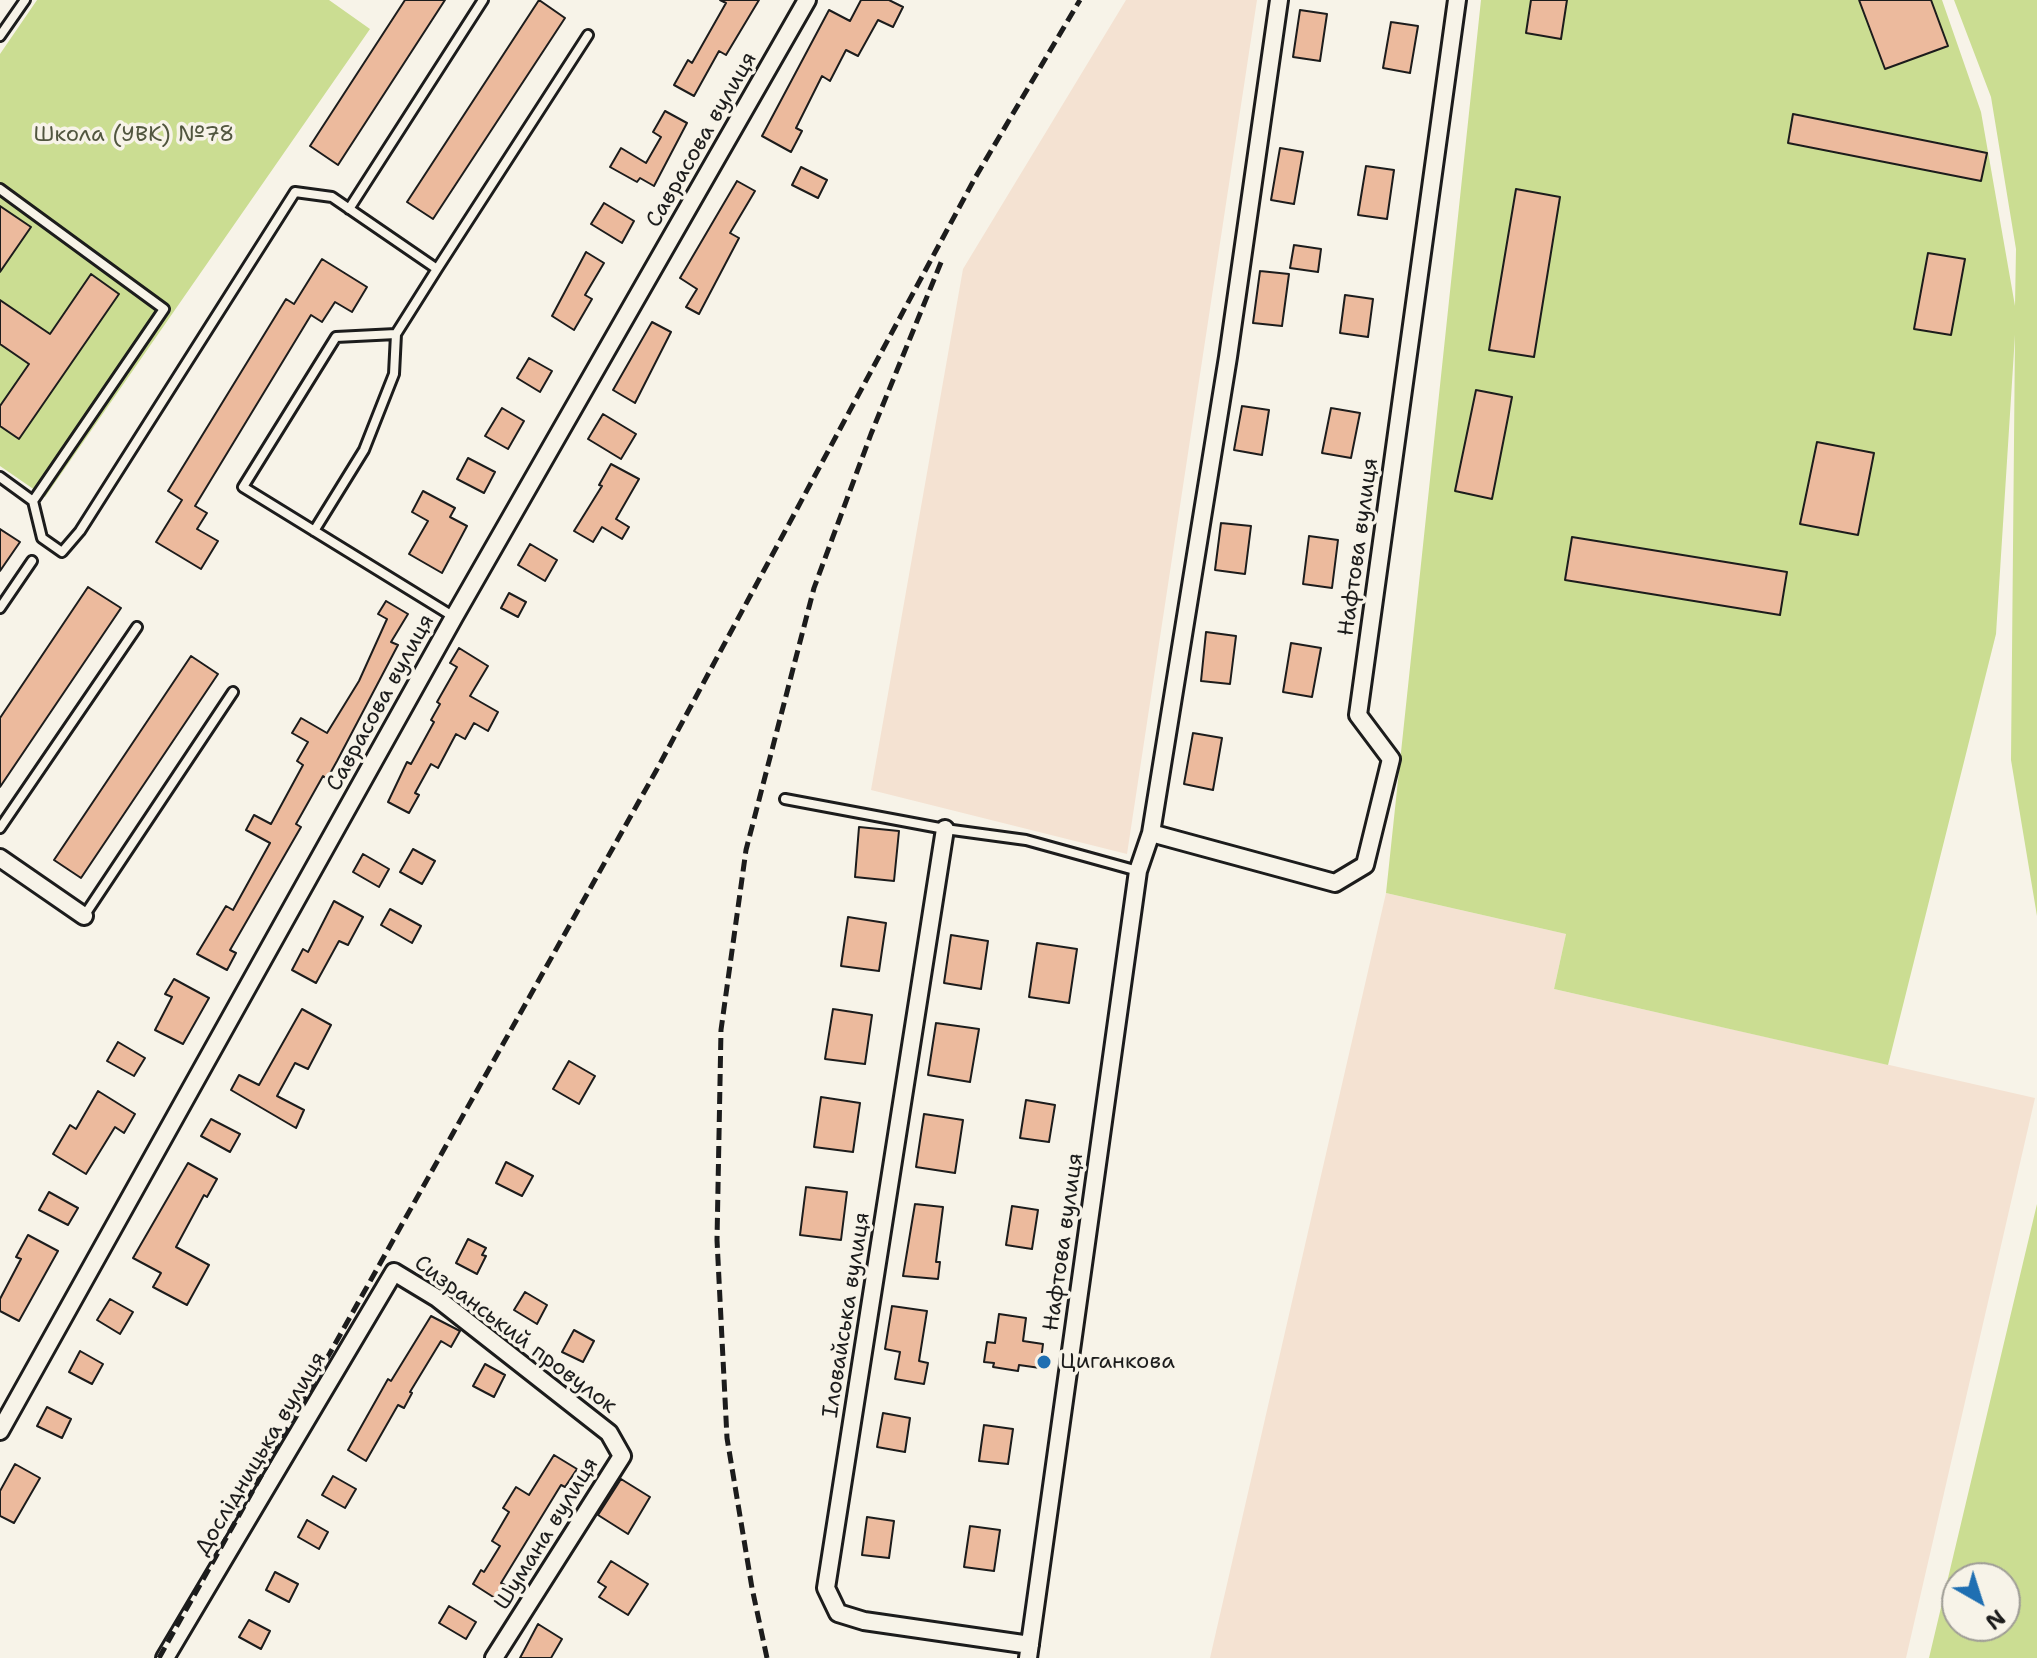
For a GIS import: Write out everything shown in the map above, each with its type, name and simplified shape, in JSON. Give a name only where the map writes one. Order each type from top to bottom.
[{"type":"street","name":"Саврасова вулиця","points":[[0,1431],[454,617],[807,0]]},
{"type":"street","name":"Нафтова вулиця","points":[[1029,1652],[1138,871],[1151,833],[1230,341],[1279,0]]},
{"type":"street","name":"Нафтова вулиця","points":[[1151,833],[1335,883],[1365,865],[1391,759],[1358,715],[1457,0]]},
{"type":"street","name":"Іловайська вулиця","points":[[945,829],[826,1588],[838,1613],[864,1621],[1029,1652]]},
{"type":"street","points":[[0,858],[84,916]]},
{"type":"street","name":"Сизранський провулок","points":[[394,1272],[437,1298],[609,1433]]},
{"type":"street","name":"Дослідницька вулиця","points":[[165,1658],[394,1272]]},
{"type":"street","name":"Шумана вулиця","points":[[494,1658],[622,1456],[609,1433]]},
{"type":"lane","points":[[0,36],[25,0]]},
{"type":"lane","points":[[349,209],[483,0]]},
{"type":"lane","points":[[314,531],[364,450],[394,374],[396,334],[588,35]]},
{"type":"lane","points":[[0,189],[164,309],[33,501]]},
{"type":"lane","points":[[0,477],[33,501],[42,538],[62,552],[80,531],[295,192],[332,197],[437,269]]},
{"type":"lane","points":[[396,334],[336,337],[243,487],[454,617]]},
{"type":"lane","points":[[0,608],[32,561]]},
{"type":"lane","points":[[0,828],[137,627]]},
{"type":"lane","points":[[84,916],[233,692]]},
{"type":"lane","points":[[785,799],[945,829],[1026,840],[1138,871]]},
{"type":"shaded area","points":[[1126,0],[1257,0],[1127,854],[871,790],[963,269]]},
{"type":"shaded area","points":[[1386,893],[1566,934],[1554,989],[2035,1098],[1906,1658],[1210,1658]]},
{"type":"green space","name":"Школа (УВК) №78","points":[[37,0],[329,0],[370,29],[45,497],[0,466],[0,54]]},
{"type":"green space","points":[[1481,0],[1942,0],[1981,112],[2015,306],[2016,249],[1991,97],[1954,0],[2037,0],[2037,916],[2011,760],[2015,335],[1996,634],[1888,1065],[1554,989],[1566,934],[1386,893]]},
{"type":"green space","points":[[2037,1204],[2037,1658],[1929,1658],[1941,1608],[1941,1642],[2021,1642],[2021,1562],[1952,1562]]},
{"type":"building","points":[[405,0],[445,0],[338,165],[310,146]]},
{"type":"building","points":[[539,0],[565,18],[433,219],[407,202]]},
{"type":"building","points":[[720,0],[759,0],[726,55],[719,51],[694,96],[674,85],[688,60],[692,63],[726,3]]},
{"type":"building","points":[[861,0],[889,0],[903,7],[893,27],[878,20],[858,56],[846,50],[830,81],[822,76],[796,128],[802,131],[791,152],[762,136],[829,10],[850,21]]},
{"type":"building","points":[[1531,0],[1567,0],[1561,39],[1526,33]]},
{"type":"building","points":[[1859,0],[1931,0],[1948,46],[1885,69]]},
{"type":"building","points":[[1300,10],[1327,14],[1320,61],[1293,57]]},
{"type":"building","points":[[1391,22],[1418,26],[1410,73],[1383,68]]},
{"type":"building","points":[[665,111],[687,123],[654,186],[640,178],[637,182],[610,167],[621,148],[646,163],[661,137],[653,132]]},
{"type":"building","points":[[1793,114],[1987,153],[1981,181],[1788,143]]},
{"type":"building","points":[[1280,148],[1303,152],[1294,204],[1271,200]]},
{"type":"building","points":[[1366,166],[1394,170],[1387,219],[1358,215]]},
{"type":"building","points":[[801,167],[827,180],[818,198],[792,185]]},
{"type":"building","points":[[737,181],[755,191],[730,233],[739,238],[699,314],[686,307],[697,289],[680,278]]},
{"type":"building","points":[[1516,189],[1560,197],[1534,357],[1489,350]]},
{"type":"building","points":[[604,203],[634,221],[622,243],[591,224]]},
{"type":"building","points":[[0,206],[31,227],[0,272]]},
{"type":"building","points":[[1294,245],[1321,249],[1318,272],[1290,268]]},
{"type":"building","points":[[586,252],[604,263],[585,295],[592,299],[574,330],[552,316]]},
{"type":"building","points":[[1928,253],[1965,259],[1951,335],[1914,329]]},
{"type":"building","points":[[322,259],[367,287],[352,312],[335,302],[322,322],[311,315],[195,506],[207,513],[197,529],[218,541],[201,569],[156,542],[182,500],[168,491],[286,299],[294,304]]},
{"type":"building","points":[[1260,271],[1289,274],[1282,326],[1253,323]]},
{"type":"building","points":[[91,274],[119,294],[19,439],[0,426],[0,406],[29,364],[0,344],[0,300],[50,334]]},
{"type":"building","points":[[1345,295],[1373,299],[1368,337],[1340,333]]},
{"type":"building","points":[[652,322],[671,332],[635,403],[613,390]]},
{"type":"building","points":[[529,358],[552,371],[540,392],[517,378]]},
{"type":"building","points":[[1476,390],[1512,397],[1492,499],[1455,491]]},
{"type":"building","points":[[1242,406],[1269,410],[1262,455],[1234,450]]},
{"type":"building","points":[[502,408],[524,421],[508,449],[485,436]]},
{"type":"building","points":[[1331,408],[1360,413],[1351,458],[1322,453]]},
{"type":"building","points":[[603,414],[636,434],[621,459],[588,439]]},
{"type":"building","points":[[1817,442],[1874,453],[1858,535],[1800,524]]},
{"type":"building","points":[[468,458],[495,472],[484,493],[457,479]]},
{"type":"building","points":[[611,464],[639,479],[616,519],[629,527],[622,539],[602,527],[593,542],[574,531],[602,486],[599,485]]},
{"type":"building","points":[[423,491],[455,508],[450,517],[467,526],[442,573],[409,554],[428,521],[412,512]]},
{"type":"building","points":[[1221,523],[1251,526],[1245,574],[1215,570]]},
{"type":"building","points":[[0,529],[20,542],[0,571]]},
{"type":"building","points":[[1309,536],[1338,540],[1332,588],[1303,584]]},
{"type":"building","points":[[1572,537],[1787,572],[1780,615],[1565,580]]},
{"type":"building","points":[[530,544],[557,560],[545,581],[518,565]]},
{"type":"building","points":[[88,587],[121,608],[0,787],[0,718]]},
{"type":"building","points":[[509,593],[526,602],[518,617],[501,608]]},
{"type":"building","points":[[386,601],[408,614],[391,642],[398,645],[327,779],[323,776],[296,824],[301,827],[230,950],[236,953],[227,970],[197,954],[226,906],[233,910],[270,843],[246,830],[254,815],[271,824],[303,765],[297,761],[308,742],[292,733],[301,718],[327,733],[359,681],[387,619],[378,614]]},
{"type":"building","points":[[1206,632],[1236,636],[1230,684],[1201,681]]},
{"type":"building","points":[[1291,643],[1321,648],[1312,697],[1283,692]]},
{"type":"building","points":[[459,648],[488,666],[470,696],[498,712],[488,731],[474,723],[465,739],[456,734],[438,768],[431,764],[415,793],[419,795],[409,813],[388,802],[407,762],[411,764],[434,722],[431,720],[440,704],[437,702],[457,667],[450,663]]},
{"type":"building","points":[[191,656],[218,674],[81,878],[54,860]]},
{"type":"building","points":[[1193,733],[1222,738],[1213,790],[1184,784]]},
{"type":"building","points":[[859,827],[899,831],[894,881],[855,877]]},
{"type":"building","points":[[413,849],[435,861],[422,884],[400,872]]},
{"type":"building","points":[[363,854],[389,869],[379,887],[353,872]]},
{"type":"building","points":[[334,901],[363,917],[348,945],[339,941],[316,983],[292,970],[303,949],[308,952]]},
{"type":"building","points":[[390,909],[421,926],[412,943],[381,925]]},
{"type":"building","points":[[848,917],[886,923],[879,971],[841,966]]},
{"type":"building","points":[[951,935],[988,941],[981,989],[944,983]]},
{"type":"building","points":[[1037,943],[1077,949],[1069,1003],[1029,997]]},
{"type":"building","points":[[174,979],[209,998],[183,1044],[155,1030],[172,997],[165,994]]},
{"type":"building","points":[[302,1009],[331,1025],[308,1069],[295,1063],[277,1096],[304,1110],[296,1128],[231,1090],[239,1075],[259,1085]]},
{"type":"building","points":[[833,1009],[872,1015],[865,1064],[825,1059]]},
{"type":"building","points":[[936,1023],[979,1029],[970,1082],[928,1075]]},
{"type":"building","points":[[118,1042],[145,1058],[134,1076],[107,1061]]},
{"type":"building","points":[[569,1061],[595,1076],[579,1104],[553,1089]]},
{"type":"building","points":[[98,1091],[135,1114],[124,1133],[115,1127],[86,1174],[53,1154],[70,1125],[76,1129]]},
{"type":"building","points":[[821,1097],[860,1103],[853,1152],[814,1147]]},
{"type":"building","points":[[1026,1100],[1055,1105],[1049,1142],[1020,1138]]},
{"type":"building","points":[[924,1114],[963,1120],[955,1173],[916,1167]]},
{"type":"building","points":[[211,1119],[240,1134],[230,1152],[201,1136]]},
{"type":"building","points":[[506,1162],[533,1176],[522,1196],[496,1183]]},
{"type":"building","points":[[188,1163],[217,1179],[207,1197],[204,1195],[176,1247],[209,1265],[187,1305],[153,1287],[161,1273],[133,1258]]},
{"type":"building","points":[[806,1187],[847,1192],[841,1240],[800,1235]]},
{"type":"building","points":[[49,1192],[78,1208],[68,1225],[39,1210]]},
{"type":"building","points":[[915,1204],[943,1207],[936,1262],[940,1262],[938,1279],[903,1276]]},
{"type":"building","points":[[1012,1206],[1038,1210],[1032,1249],[1006,1245]]},
{"type":"building","points":[[28,1235],[58,1251],[19,1321],[0,1311],[0,1299],[21,1259],[16,1257]]},
{"type":"building","points":[[468,1239],[486,1248],[482,1255],[486,1256],[477,1274],[456,1263]]},
{"type":"building","points":[[525,1292],[547,1305],[537,1324],[514,1310]]},
{"type":"building","points":[[110,1299],[133,1312],[120,1334],[97,1320]]},
{"type":"building","points":[[892,1306],[927,1311],[919,1361],[928,1363],[924,1384],[895,1379],[900,1352],[885,1349]]},
{"type":"building","points":[[999,1314],[1026,1318],[1023,1341],[1043,1344],[1040,1368],[1019,1365],[1018,1371],[993,1367],[994,1363],[984,1362],[987,1342],[995,1343]]},
{"type":"building","points":[[431,1316],[460,1331],[451,1347],[441,1341],[410,1392],[404,1408],[398,1405],[366,1461],[348,1450],[388,1379],[391,1381]]},
{"type":"building","points":[[574,1330],[594,1341],[583,1362],[562,1352]]},
{"type":"building","points":[[80,1351],[103,1364],[92,1384],[69,1372]]},
{"type":"building","points":[[485,1364],[505,1375],[494,1397],[473,1386]]},
{"type":"building","points":[[47,1407],[71,1419],[62,1438],[37,1426]]},
{"type":"building","points":[[883,1413],[910,1418],[905,1452],[877,1447]]},
{"type":"building","points":[[984,1425],[1013,1429],[1008,1464],[979,1461]]},
{"type":"building","points":[[554,1455],[577,1469],[565,1487],[561,1485],[501,1583],[507,1586],[498,1600],[473,1584],[500,1546],[492,1541],[509,1512],[503,1508],[516,1487],[529,1495]]},
{"type":"building","points":[[15,1464],[40,1478],[14,1523],[0,1516],[0,1491]]},
{"type":"building","points":[[333,1476],[356,1489],[345,1508],[322,1495]]},
{"type":"building","points":[[621,1479],[650,1497],[628,1534],[598,1515]]},
{"type":"building","points":[[867,1517],[894,1521],[889,1558],[862,1555]]},
{"type":"building","points":[[307,1520],[328,1532],[319,1549],[298,1537]]},
{"type":"building","points":[[970,1526],[1000,1530],[994,1571],[964,1567]]},
{"type":"building","points":[[611,1561],[648,1584],[628,1615],[599,1597],[606,1587],[598,1582]]},
{"type":"building","points":[[275,1572],[298,1584],[289,1602],[266,1590]]},
{"type":"building","points":[[449,1606],[476,1622],[466,1639],[439,1623]]},
{"type":"building","points":[[249,1620],[270,1631],[261,1649],[239,1637]]},
{"type":"building","points":[[538,1624],[562,1639],[551,1658],[520,1658]]},
{"type":"railway","points":[[159,1658],[656,771],[975,178],[1080,0]]},
{"type":"railway","points":[[767,1658],[727,1438],[717,1240],[721,1030],[746,850],[814,588],[871,434],[942,260]]},
{"type":"place","name":"Циганкова","points":[[1044,1362]]}]
